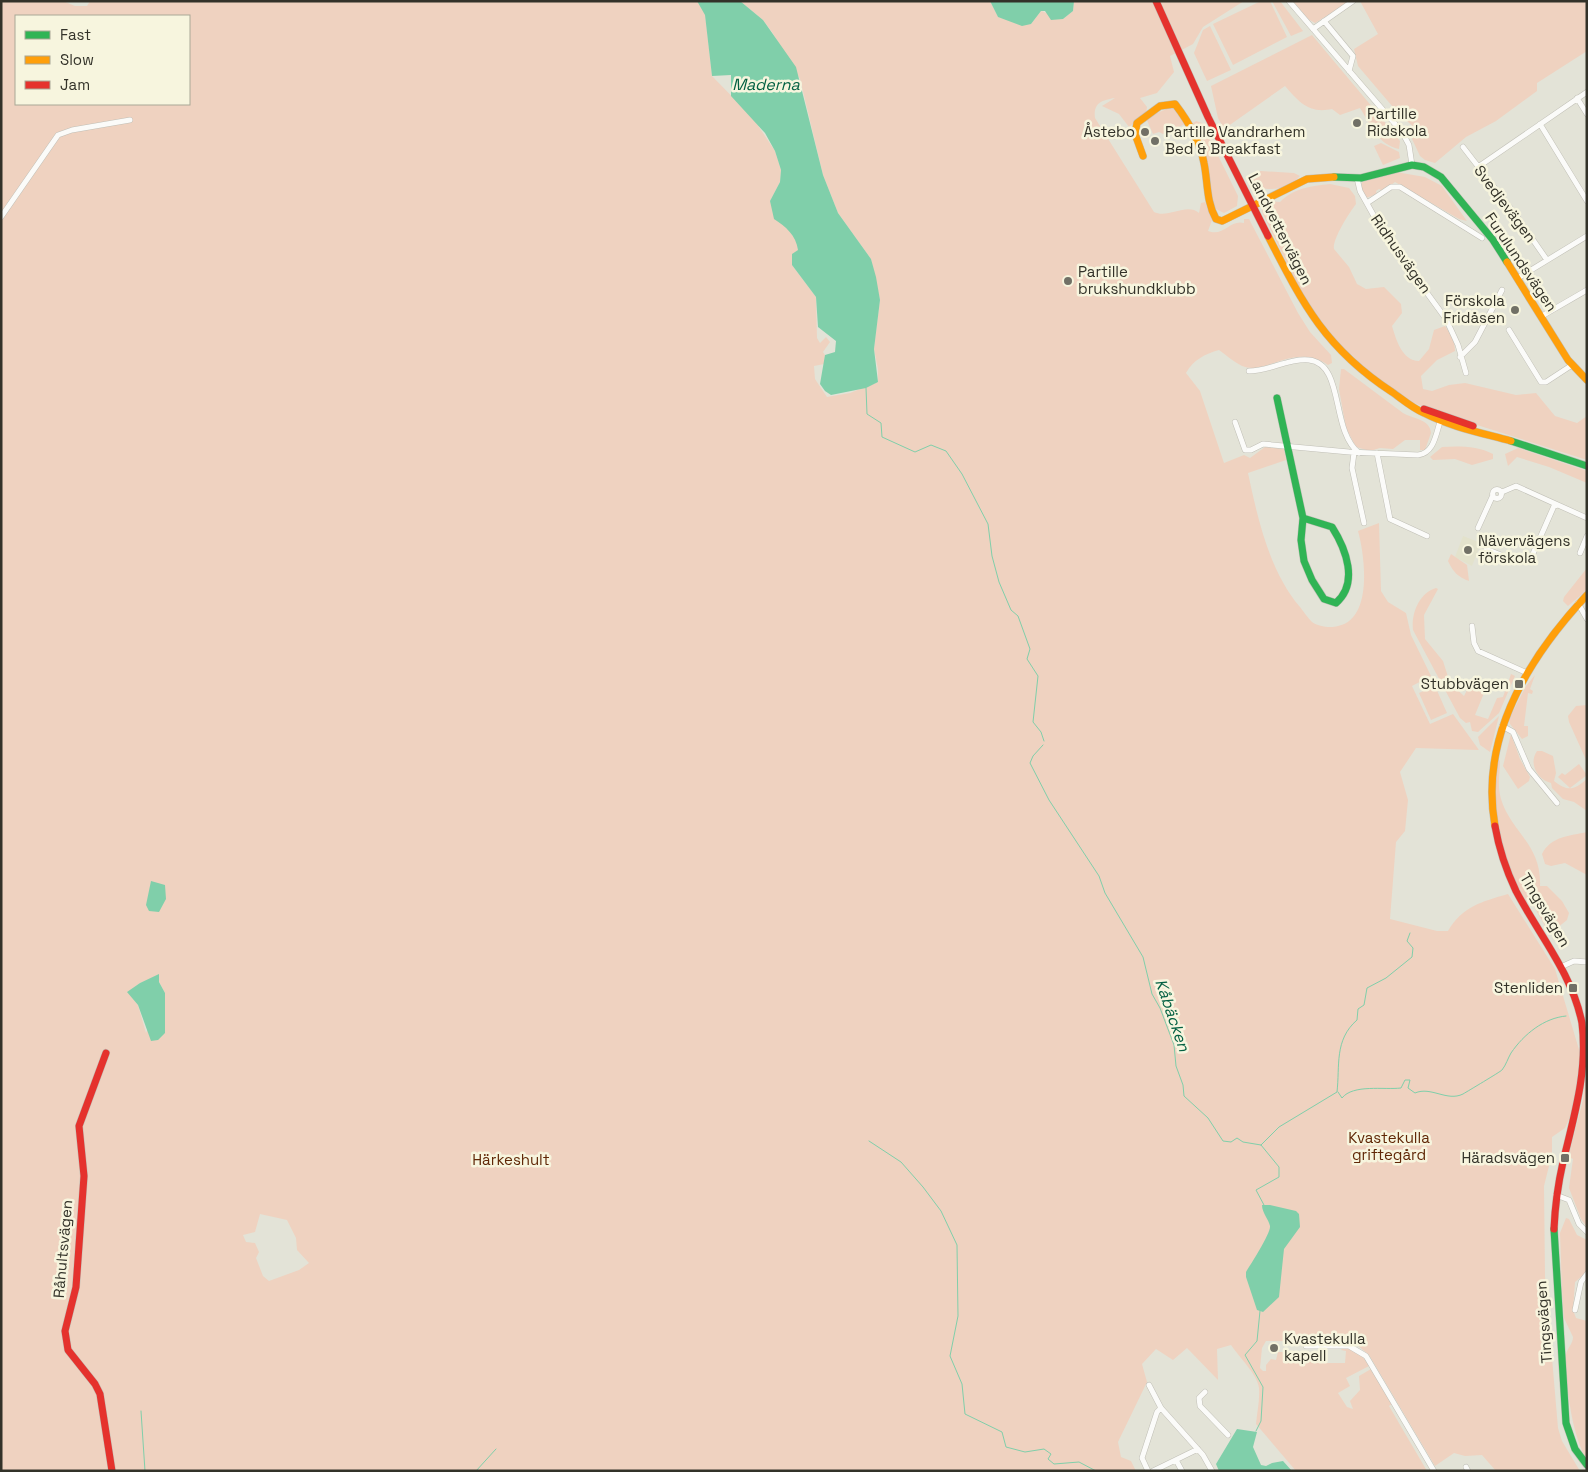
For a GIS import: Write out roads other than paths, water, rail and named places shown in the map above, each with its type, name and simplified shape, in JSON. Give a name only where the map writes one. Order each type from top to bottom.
[{"type":"street","name":"Landvettervägen","points":[[1156,1],[1200,100],[1301,300],[1321,330],[1355,366],[1409,405],[1442,418],[1587,466]]},
{"type":"street","points":[[1143,156],[1135,134],[1135,125],[1146,115],[1173,103],[1182,114],[1198,145],[1204,168],[1208,202],[1216,219],[1222,221],[1307,179],[1321,176],[1357,178],[1412,165],[1409,145],[1402,132],[1289,1]]},
{"type":"street","points":[[1313,29],[1353,1]]},
{"type":"street","points":[[1324,22],[1353,56],[1349,71]]},
{"type":"street","points":[[1478,168],[1587,92]]},
{"type":"street","points":[[1577,98],[1587,114]]},
{"type":"street","points":[[1,217],[58,135],[72,130],[130,120]]},
{"type":"street","points":[[1540,124],[1587,201]]},
{"type":"street","name":"Svedjevägen","points":[[1463,147],[1515,214],[1547,260]]},
{"type":"street","name":"Furulundsvägen","points":[[1412,165],[1424,167],[1441,177],[1493,240],[1572,365],[1587,380]]},
{"type":"street","name":"Ridhusvägen","points":[[1357,178],[1358,187],[1384,234],[1446,319],[1466,373]]},
{"type":"street","points":[[1367,203],[1390,187],[1400,186],[1482,238]]},
{"type":"street","points":[[1518,278],[1587,236]]},
{"type":"street","points":[[1460,357],[1475,342],[1502,290]]},
{"type":"street","points":[[1542,316],[1587,290]]},
{"type":"street","points":[[1509,330],[1541,382],[1546,382],[1572,365]]},
{"type":"street","points":[[1249,371],[1303,360],[1321,365],[1331,378],[1345,437],[1357,453]]},
{"type":"street","points":[[1277,398],[1303,518],[1300,536],[1304,562],[1324,599],[1328,602],[1336,603],[1345,593],[1348,577],[1348,562],[1344,546],[1332,527],[1303,518]]},
{"type":"street","name":"Landvettervägen","points":[[1442,418],[1587,462]]},
{"type":"street","points":[[1235,422],[1245,450],[1251,450],[1264,444],[1357,453],[1425,454],[1435,441],[1442,418]]},
{"type":"street","points":[[1357,453],[1352,468],[1364,524]]},
{"type":"street","points":[[1377,453],[1390,519],[1427,536]]},
{"type":"street","points":[[1478,528],[1493,495],[1499,499],[1502,492],[1516,486],[1556,506],[1587,518]]},
{"type":"street","points":[[1486,548],[1516,561],[1528,561],[1556,506]]},
{"type":"street","points":[[1580,553],[1587,536]]},
{"type":"street","name":"Tingsvägen","points":[[1587,595],[1546,639],[1525,672],[1502,726],[1493,762],[1491,784],[1493,823],[1498,848],[1516,891],[1563,966],[1575,996],[1585,1030],[1583,1085],[1556,1196],[1553,1254],[1565,1412],[1571,1439],[1587,1465]]},
{"type":"street","points":[[1578,603],[1587,619]]},
{"type":"street","points":[[1472,626],[1474,643],[1478,651],[1525,672]]},
{"type":"street","points":[[1502,726],[1513,732],[1526,763],[1557,803]]},
{"type":"street","points":[[1563,966],[1574,962],[1587,962]]},
{"type":"street","name":"Råhultsvägen","points":[[106,1053],[80,1126],[84,1176],[76,1286],[65,1331],[68,1350],[95,1384],[100,1394],[112,1471]]},
{"type":"street","points":[[1556,1196],[1569,1200],[1579,1224],[1587,1232]]},
{"type":"street","points":[[1575,1310],[1581,1282],[1587,1274]]},
{"type":"street","points":[[1306,1346],[1349,1346],[1366,1356],[1434,1471]]},
{"type":"street","points":[[1148,1385],[1161,1408],[1198,1449],[1212,1471]]},
{"type":"street","points":[[1206,1392],[1199,1398],[1200,1406],[1228,1435]]},
{"type":"street","points":[[1148,1471],[1142,1458],[1161,1408]]},
{"type":"street","points":[[1153,1471],[1198,1449]]},
{"type":"street","points":[[1176,1460],[1182,1471]]},
{"type":"water","name":"Maderna","points":[[697,1],[740,1],[763,20],[796,67],[823,175],[838,213],[871,259],[876,277],[880,300],[874,349],[878,382],[866,388],[831,395],[820,384],[825,355],[835,352],[836,341],[818,327],[816,297],[792,265],[792,254],[798,250],[795,240],[786,228],[774,219],[770,201],[780,182],[781,170],[775,151],[765,133],[731,96],[731,75],[712,76],[705,15]]},
{"type":"water","points":[[990,1],[1074,1],[1073,11],[1063,19],[1051,20],[1045,11],[1041,11],[1031,24],[1022,26],[998,17]]},
{"type":"water","points":[[151,881],[165,885],[166,899],[159,912],[149,911],[146,905]]},
{"type":"water","points":[[159,974],[159,982],[165,993],[165,1033],[158,1040],[151,1041],[138,1005],[127,992]]},
{"type":"water","points":[[1262,1205],[1296,1211],[1299,1214],[1300,1227],[1284,1249],[1279,1297],[1263,1312],[1257,1310],[1246,1277],[1246,1272],[1260,1249],[1270,1226]]},
{"type":"water","points":[[1237,1429],[1257,1432],[1253,1447],[1261,1465],[1266,1466],[1283,1461],[1292,1471],[1219,1471],[1216,1464]]},
{"type":"waterway","points":[[866,388],[867,414],[881,423],[882,437],[915,452],[931,445],[946,451],[962,474],[988,524],[992,556],[999,582],[1011,610],[1018,616],[1030,649],[1027,659],[1038,676],[1033,722],[1041,732],[1044,741]]},
{"type":"waterway","name":"Kåbäcken","points":[[1043,745],[1033,756],[1030,763],[1049,800],[1099,876],[1105,893],[1143,957],[1152,994],[1160,1008],[1174,1045],[1176,1066],[1183,1085],[1184,1096],[1208,1118],[1223,1141],[1231,1142],[1237,1138],[1243,1142],[1261,1145],[1279,1167],[1279,1177],[1256,1190],[1264,1205]]},
{"type":"waterway","points":[[1261,1145],[1279,1127],[1337,1092],[1341,1045],[1350,1028],[1357,1020],[1358,1009],[1364,1005],[1367,988],[1386,978],[1412,957],[1413,948],[1407,941],[1410,933]]},
{"type":"waterway","points":[[1338,1092],[1342,1098],[1353,1091],[1361,1089],[1401,1088],[1405,1080],[1410,1080],[1408,1088],[1415,1093],[1427,1091],[1457,1096],[1502,1070],[1511,1053],[1528,1033],[1550,1020],[1566,1016]]},
{"type":"waterway","points":[[869,1141],[901,1162],[923,1187],[941,1211],[957,1245],[958,1316],[950,1356],[962,1384],[965,1414],[1002,1432],[1006,1447],[1025,1452],[1044,1449],[1051,1454],[1048,1459],[1054,1464],[1079,1462],[1096,1471]]},
{"type":"waterway","points":[[1256,1431],[1261,1421],[1263,1387],[1245,1355],[1257,1341],[1260,1311]]},
{"type":"waterway","points":[[141,1411],[145,1471]]},
{"type":"waterway","points":[[476,1471],[496,1449]]},
{"type":"place","name":"Partille Ridskola","points":[[1357,123]]},
{"type":"place","name":"Åstebo","points":[[1145,132]]},
{"type":"place","name":"Partille Vandrarhem Bed & Breakfast","points":[[1155,141]]},
{"type":"place","name":"Partille brukshundklubb","points":[[1068,281]]},
{"type":"place","name":"Förskola Fridåsen","points":[[1515,310]]},
{"type":"place","name":"Nävervägens förskola","points":[[1468,550]]},
{"type":"place","name":"Stubbvägen","points":[[1519,684]]},
{"type":"place","name":"Stenliden","points":[[1573,988]]},
{"type":"place","name":"Häradsvägen","points":[[1565,1158]]},
{"type":"place","name":"Kvastekulla kapell","points":[[1274,1348]]},
{"type":"park label","name":"Kvastekulla griftegård","points":[[1389,1146]]},
{"type":"park label","name":"Härkeshult","points":[[511,1160]]}]
